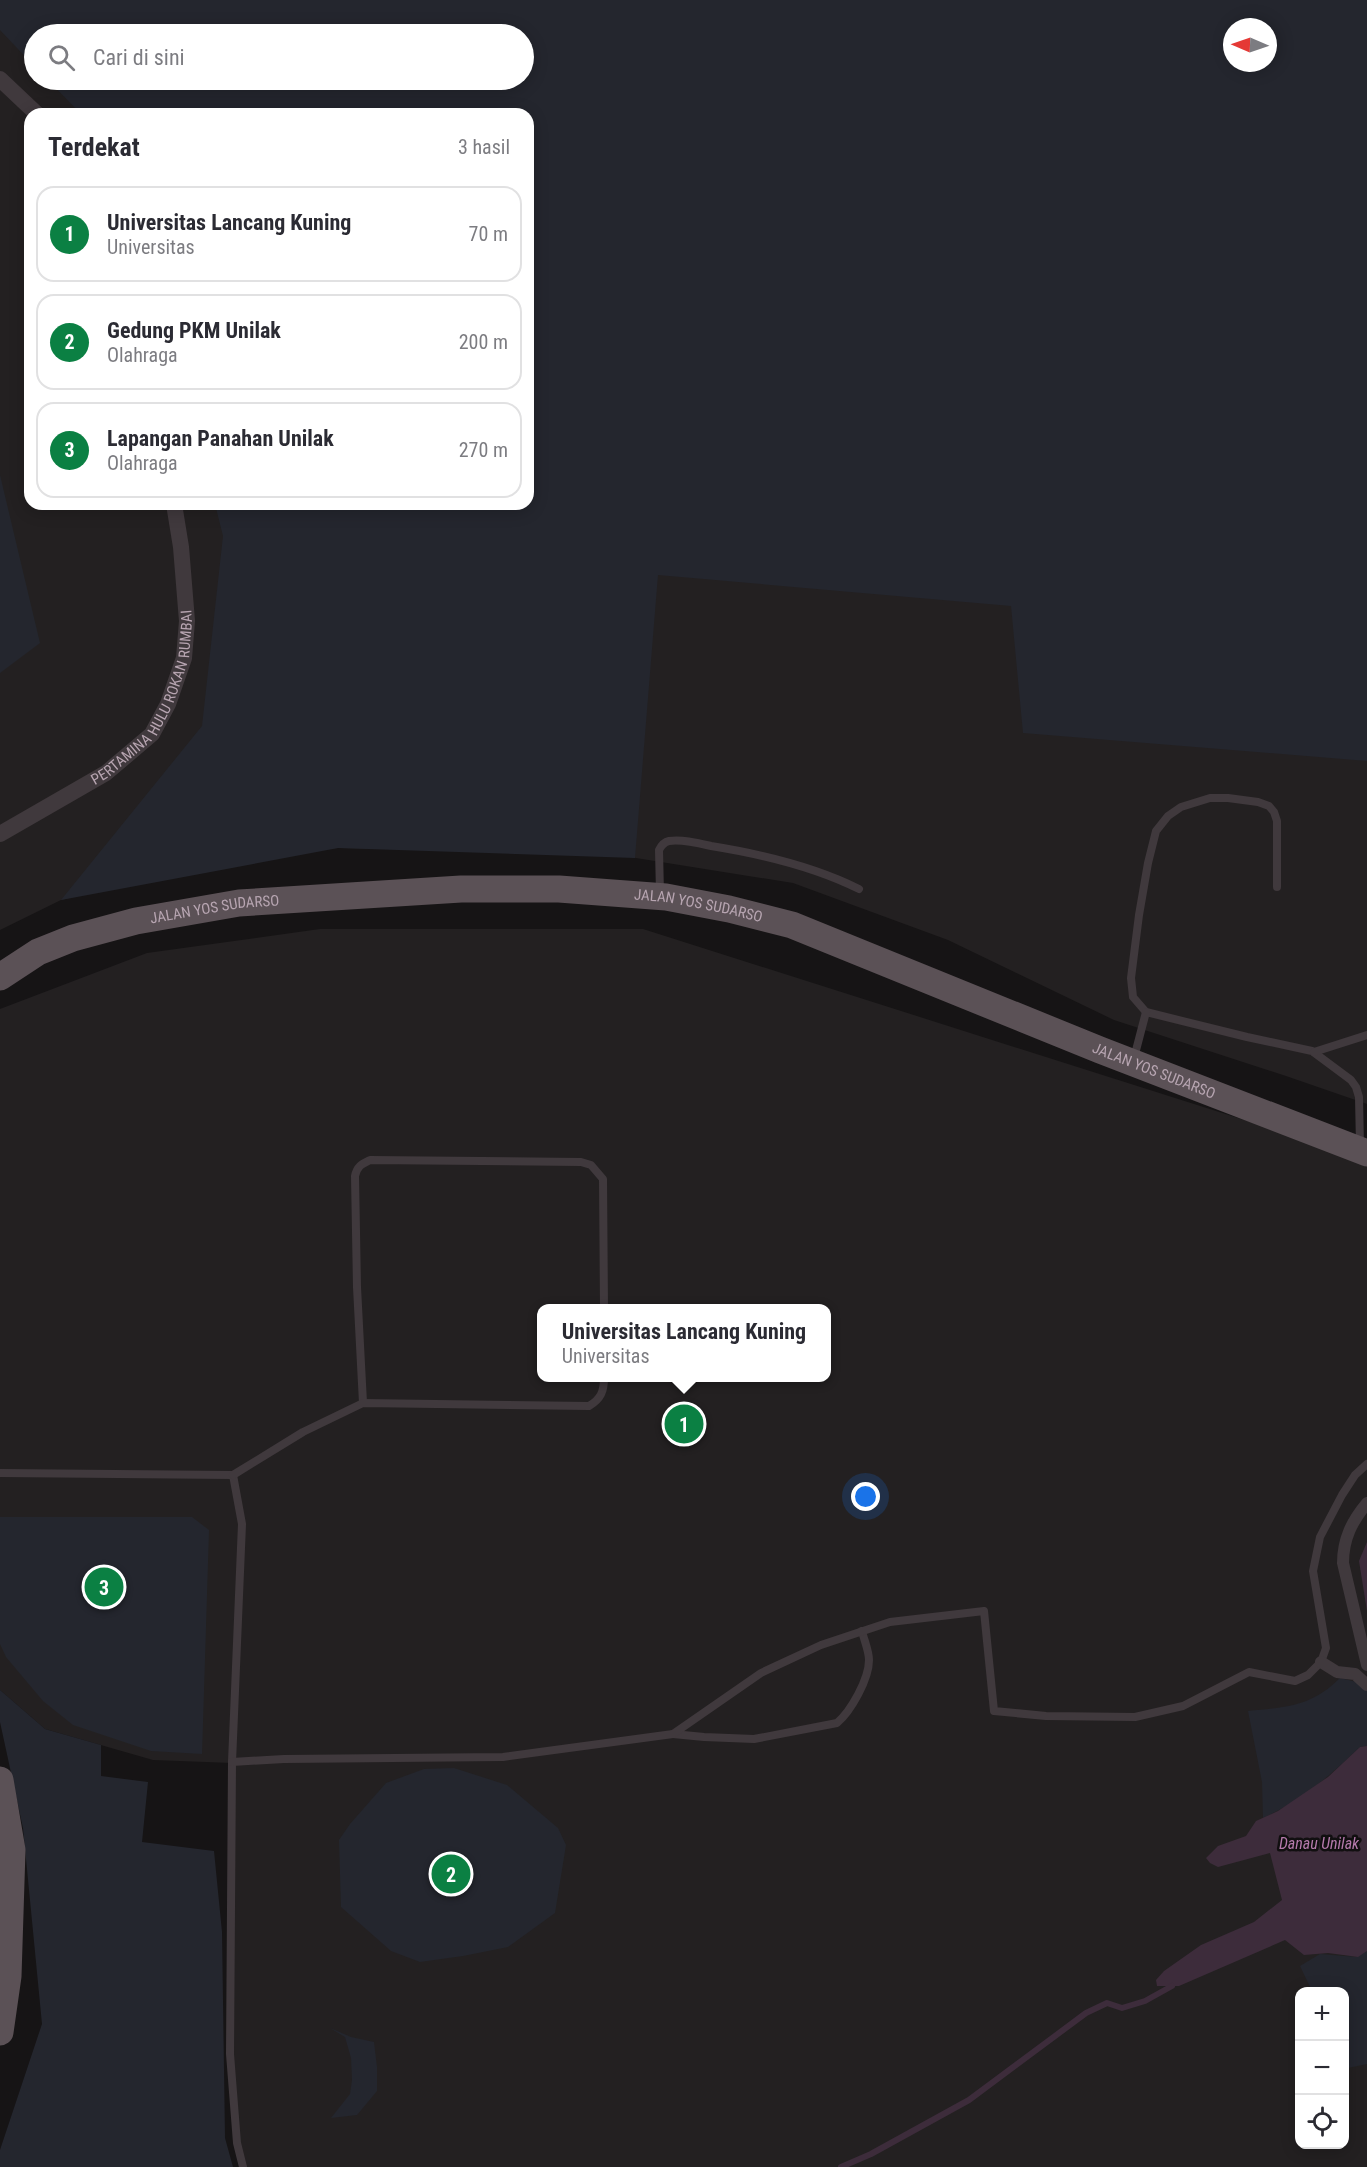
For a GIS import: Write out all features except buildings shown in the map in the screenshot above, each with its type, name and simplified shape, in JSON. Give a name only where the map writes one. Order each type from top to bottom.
[{"type":"main road","name":"JALAN YOS SUDARSO","points":[[0,977],[38,952],[73,938],[136,921],[239,903],[461,889],[560,890],[660,896],[729,909],[792,925],[1132,1063],[1363,1151]]},
{"type":"main road","points":[[0,1780],[12,1850],[8,1976],[0,2032]]},
{"type":"street","points":[[0,78],[30,108]]},
{"type":"street","name":"PERTAMINA HULU ROKAN RUMBAI","points":[[0,834],[106,773],[152,734],[168,704],[184,658],[187,621],[181,547],[175,510]]},
{"type":"street","points":[[1367,1503],[1349,1528],[1343,1549],[1343,1563],[1367,1665]]},
{"type":"street","points":[[1321,1662],[1337,1672],[1355,1674],[1367,1685]]},
{"type":"lane","points":[[1277,887],[1277,821],[1269,806],[1258,802],[1210,798],[1181,807],[1168,816],[1156,831],[1148,863],[1131,978],[1133,998],[1146,1012],[1314,1052],[1351,1080],[1356,1087],[1359,1097],[1363,1151]]},
{"type":"lane","points":[[660,896],[659,850],[668,842],[689,842],[740,851],[806,867],[839,879],[858,889]]},
{"type":"lane","points":[[1132,1063],[1146,1012]]},
{"type":"lane","points":[[1314,1052],[1367,1035]]},
{"type":"lane","points":[[363,1403],[357,1287],[355,1176],[360,1165],[370,1160],[581,1162],[591,1165],[603,1179],[604,1304]]},
{"type":"lane","points":[[0,1473],[233,1475],[303,1432],[363,1403],[589,1406],[602,1394],[603,1382]]},
{"type":"lane","points":[[673,1734],[761,1672],[821,1645],[890,1622],[984,1611],[994,1711],[1046,1716],[1135,1717],[1183,1706],[1249,1672],[1295,1681],[1308,1675],[1321,1662],[1326,1648],[1313,1571],[1320,1537],[1342,1495],[1355,1475],[1367,1464]]},
{"type":"lane","points":[[233,1475],[242,1524],[232,1762],[230,2054],[237,2143],[243,2167]]},
{"type":"lane","points":[[232,1762],[284,1759],[502,1757],[673,1734],[754,1739],[837,1724],[846,1715],[861,1689],[869,1660],[862,1631]]},
{"type":"shaded area","points":[[0,0],[1367,0],[1367,1104],[1114,1020],[948,940],[793,883],[611,854],[338,848],[247,857],[61,900],[0,930]]},
{"type":"shaded area","points":[[0,0],[1367,0],[1367,761],[1023,733],[1011,606],[658,575],[635,858],[338,848],[61,900],[202,726],[223,536],[216,510],[534,510],[534,108],[75,108],[58,90],[534,90],[534,24],[24,24],[24,55],[0,30]]},
{"type":"shaded area","points":[[0,475],[40,643],[0,673]]},
{"type":"shaded area","points":[[320,929],[643,929],[1367,1159],[1367,2167],[243,2167],[230,2054],[232,1763],[153,1760],[45,1729],[0,1690],[0,1009],[147,953]]},
{"type":"shaded area","points":[[0,1517],[192,1517],[209,1530],[202,1754],[151,1751],[73,1725],[43,1701],[6,1657],[0,1644]]},
{"type":"shaded area","points":[[1340,1678],[1357,1682],[1367,1689],[1367,1746],[1360,1747],[1303,1795],[1263,1818],[1262,1782],[1248,1711],[1297,1704],[1319,1695]]},
{"type":"shaded area","points":[[0,1690],[45,1729],[101,1745],[101,1776],[148,1782],[142,1842],[214,1851],[222,1932],[225,2138],[233,2167],[0,2167],[0,2150],[42,2024],[23,1828],[0,1722]]},
{"type":"shaded area","points":[[454,1768],[507,1785],[558,1828],[566,1845],[555,1913],[508,1947],[420,1962],[391,1951],[341,1907],[339,1840],[386,1783],[424,1769]]},
{"type":"shaded area","points":[[1367,1951],[1367,2064],[1349,2068],[1349,1987],[1310,1987],[1300,1966],[1320,1954],[1357,1957]]},
{"type":"shaded area","points":[[330,2028],[351,2037],[374,2042],[377,2091],[357,2115],[331,2118],[350,2094],[352,2080],[351,2058],[345,2037]]},
{"type":"water","points":[[1367,1542],[1367,1611],[1359,1561]]},
{"type":"water","name":"Danau Unilak","points":[[1367,1746],[1367,1951],[1358,1957],[1328,1953],[1304,1955],[1285,1940],[1179,1986],[1157,1986],[1156,1980],[1164,1971],[1201,1945],[1254,1922],[1282,1900],[1270,1853],[1218,1867],[1206,1858],[1218,1846],[1246,1836],[1256,1821],[1278,1811],[1328,1777],[1360,1747]]},
{"type":"waterway","points":[[841,2167],[871,2154],[969,2100],[1086,2013],[1107,2003],[1122,2008],[1145,2001],[1172,1986]]},
{"type":"place","name":"Universitas Lancang Kuning","points":[[684,1424]]},
{"type":"place","name":"Lapangan Panahan Unilak","points":[[104,1587]]},
{"type":"place","name":"Gedung PKM Unilak","points":[[451,1874]]}]
